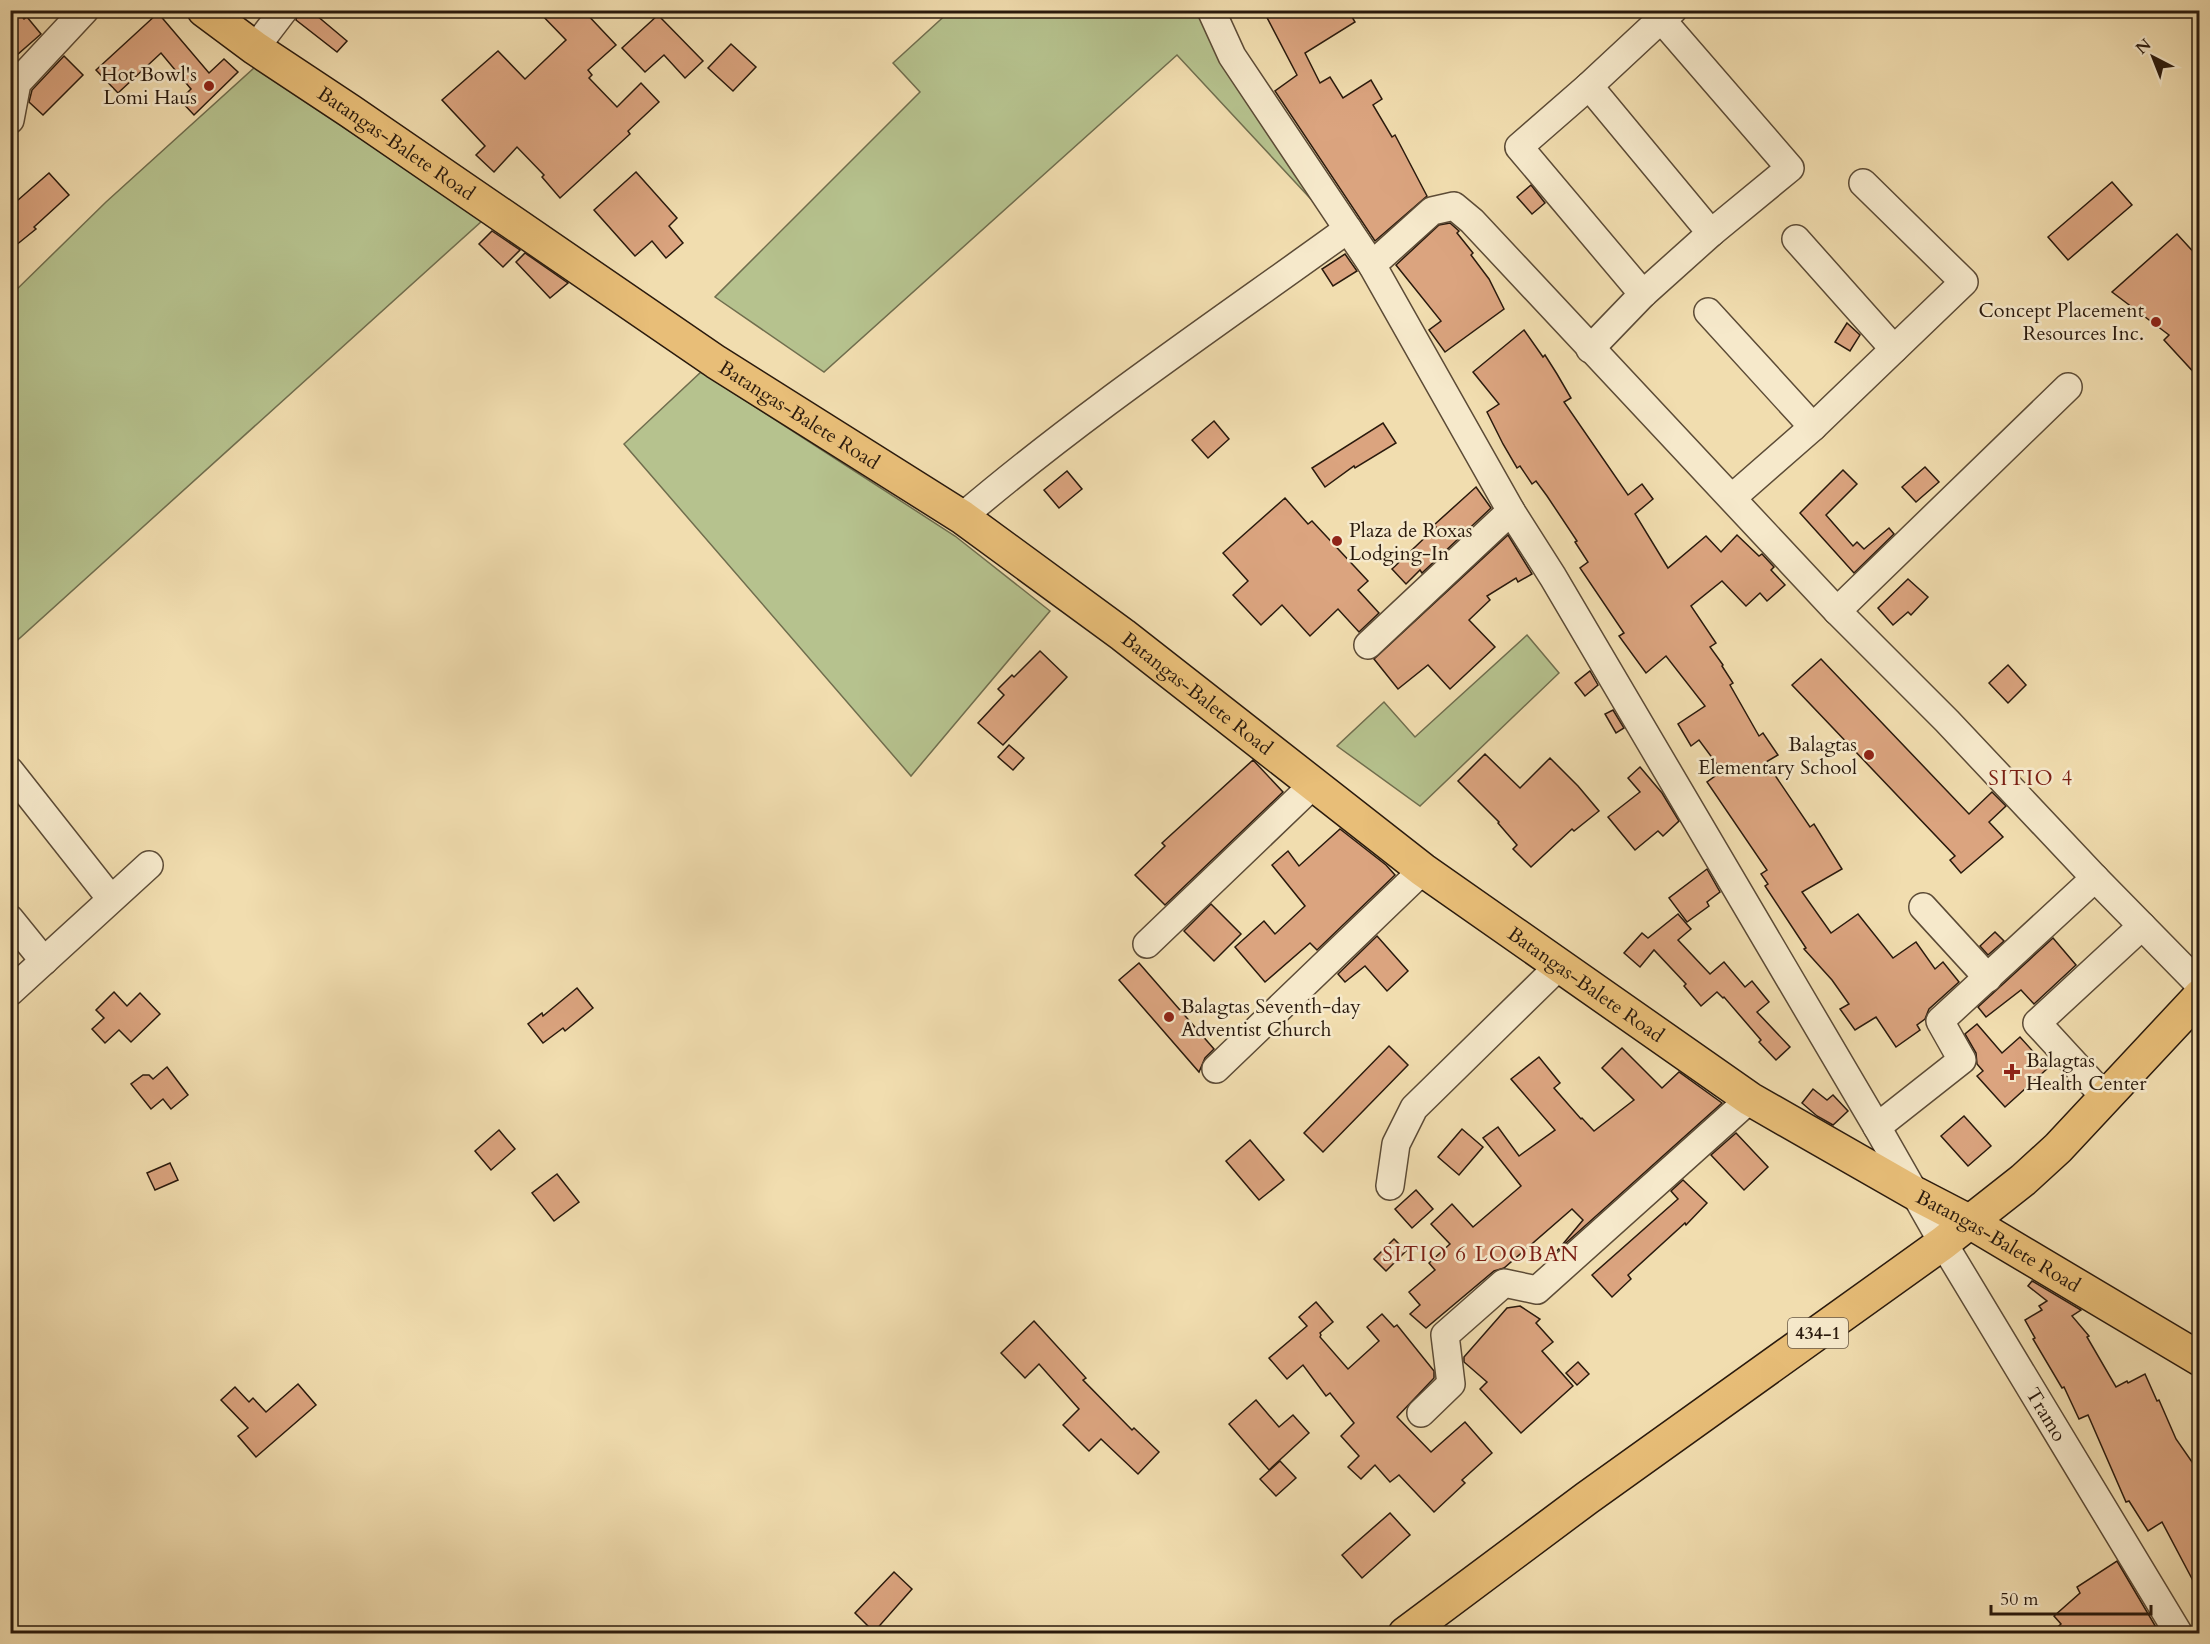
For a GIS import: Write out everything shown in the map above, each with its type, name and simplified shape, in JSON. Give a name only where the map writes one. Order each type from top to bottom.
[{"type":"main road","name":"Batangas-Balete Road","points":[[204,10],[255,48],[716,362],[962,518],[1123,635],[1423,870],[1750,1099],[1916,1194],[1970,1222],[2199,1359]]},
{"type":"main road","name":"434-1","points":[[1405,1634],[1587,1498],[1943,1243],[2023,1180],[2058,1148],[2199,996]]},
{"type":"street","points":[[10,120],[17,83],[85,10]]},
{"type":"street","points":[[255,48],[284,10]]},
{"type":"street","name":"Tramo","points":[[1211,10],[1232,56],[1372,265],[1510,511],[1553,577],[1943,1243],[2179,1634]]},
{"type":"street","points":[[1590,349],[1643,294],[1790,168],[1667,15],[1520,147],[1643,294]]},
{"type":"street","points":[[1589,86],[1712,233]]},
{"type":"street","points":[[1733,497],[1813,427],[1964,282],[1863,183]]},
{"type":"street","points":[[1372,265],[1432,211],[1454,206],[1472,221],[1590,349],[1733,497],[1837,611],[1947,721],[2199,985]]},
{"type":"street","points":[[962,518],[1021,467],[1121,391],[1348,229]]},
{"type":"street","points":[[1796,239],[1894,349]]},
{"type":"street","points":[[1708,312],[1813,427]]},
{"type":"street","points":[[1837,611],[2068,387]]},
{"type":"street","points":[[1368,645],[1510,511]]},
{"type":"street","points":[[10,771],[20,803],[111,899]]},
{"type":"street","points":[[1147,944],[1314,784]]},
{"type":"street","points":[[10,992],[149,864]]},
{"type":"street","points":[[1216,1069],[1423,870]]},
{"type":"street","points":[[1877,1127],[1962,1060],[1940,1021],[2095,878]]},
{"type":"street","points":[[1923,906],[1988,978]]},
{"type":"street","points":[[10,919],[44,961]]},
{"type":"street","points":[[2105,1097],[2037,1023],[2142,926]]},
{"type":"street","points":[[1390,1186],[1396,1144],[1414,1108],[1559,966]]},
{"type":"street","points":[[1421,1413],[1451,1384],[1445,1335],[1504,1283],[1537,1290],[1750,1099]]},
{"type":"green space","points":[[950,11],[1199,11],[1335,225],[1177,55],[824,372],[715,297],[920,92],[893,63]]},
{"type":"green space","points":[[254,68],[483,220],[11,646],[11,295],[106,202]]},
{"type":"green space","points":[[701,372],[955,536],[1050,611],[911,776],[624,444]]},
{"type":"green space","points":[[1527,635],[1559,673],[1420,806],[1337,746],[1384,702],[1415,737]]},
{"type":"building","points":[[10,10],[17,10],[24,19],[27,17],[41,34],[10,61]]},
{"type":"building","points":[[299,10],[310,10],[347,41],[337,52],[296,20]]},
{"type":"building","points":[[537,10],[583,10],[616,45],[588,70],[592,75],[589,78],[617,107],[641,83],[659,102],[628,131],[630,134],[560,198],[542,177],[544,175],[517,147],[494,172],[476,155],[485,146],[442,100],[498,51],[525,79],[566,40]]},
{"type":"building","points":[[1263,10],[1348,10],[1355,22],[1305,53],[1320,83],[1330,77],[1343,98],[1371,80],[1382,99],[1373,105],[1392,137],[1395,135],[1427,196],[1375,241],[1275,91],[1297,75]]},
{"type":"building","points":[[158,13],[209,73],[224,59],[238,72],[194,115],[180,100],[191,89],[161,53],[118,93],[96,70]]},
{"type":"building","points":[[658,15],[703,61],[685,78],[664,55],[645,72],[622,48]]},
{"type":"building","points":[[731,44],[756,67],[733,91],[708,68]]},
{"type":"building","points":[[64,56],[83,75],[43,115],[29,102],[32,90]]},
{"type":"building","points":[[636,172],[677,218],[669,226],[683,243],[666,258],[652,241],[635,256],[594,210]]},
{"type":"building","points":[[49,173],[69,195],[34,227],[36,229],[10,250],[10,207]]},
{"type":"building","points":[[2112,182],[2132,205],[2068,260],[2048,237]]},
{"type":"building","points":[[1531,185],[1545,203],[1532,214],[1517,197]]},
{"type":"building","points":[[1450,223],[1459,231],[1457,233],[1473,253],[1471,255],[1489,279],[1504,309],[1445,352],[1429,330],[1441,321],[1396,265],[1439,225]]},
{"type":"building","points":[[492,231],[520,250],[503,267],[479,244]]},
{"type":"building","points":[[2177,234],[2199,258],[2199,378],[2164,340],[2169,335],[2112,292]]},
{"type":"building","points":[[525,253],[568,283],[550,298],[516,262]]},
{"type":"building","points":[[1345,254],[1357,271],[1333,286],[1322,269]]},
{"type":"building","points":[[1847,323],[1860,335],[1850,351],[1835,342]]},
{"type":"building","points":[[1524,330],[1543,357],[1545,355],[1571,398],[1564,402],[1628,495],[1642,484],[1653,499],[1635,514],[1668,568],[1706,536],[1721,552],[1737,535],[1759,556],[1762,554],[1774,567],[1771,570],[1785,585],[1767,601],[1760,593],[1746,606],[1722,581],[1691,606],[1716,643],[1710,647],[1733,683],[1730,685],[1759,736],[1763,733],[1778,755],[1766,762],[1810,827],[1814,824],[1842,869],[1802,892],[1831,933],[1858,914],[1893,958],[1916,942],[1935,969],[1943,962],[1959,982],[1929,1009],[1925,1019],[1917,1025],[1920,1030],[1896,1047],[1876,1017],[1855,1030],[1840,1009],[1849,1004],[1832,980],[1804,949],[1806,948],[1765,886],[1768,884],[1761,874],[1767,870],[1707,782],[1722,771],[1699,740],[1691,746],[1678,724],[1705,706],[1666,656],[1646,673],[1619,636],[1624,633],[1580,568],[1588,562],[1575,542],[1577,541],[1536,481],[1532,484],[1520,466],[1517,468],[1503,444],[1487,412],[1499,404],[1473,372]]},
{"type":"building","points":[[1214,421],[1229,439],[1208,458],[1192,440]]},
{"type":"building","points":[[1383,423],[1396,443],[1355,468],[1354,466],[1325,487],[1312,468]]},
{"type":"building","points":[[1925,467],[1939,482],[1916,502],[1902,487]]},
{"type":"building","points":[[1843,470],[1857,484],[1826,515],[1853,546],[1857,542],[1864,549],[1889,528],[1894,534],[1854,573],[1800,513]]},
{"type":"building","points":[[1067,471],[1082,489],[1059,508],[1044,490]]},
{"type":"building","points":[[1476,487],[1491,508],[1422,573],[1420,570],[1406,584],[1392,569],[1436,527],[1434,525]]},
{"type":"building","points":[[1285,498],[1308,524],[1312,521],[1368,581],[1358,590],[1379,613],[1359,632],[1338,609],[1310,636],[1282,605],[1261,625],[1233,595],[1248,581],[1223,553]]},
{"type":"building","points":[[1508,535],[1532,574],[1518,582],[1516,578],[1487,596],[1490,600],[1469,620],[1495,647],[1450,689],[1428,665],[1398,689],[1374,659]]},
{"type":"building","points":[[1908,579],[1928,597],[1911,615],[1908,612],[1893,625],[1878,608]]},
{"type":"building","points":[[1040,651],[1067,677],[1003,745],[978,723],[1004,695],[998,689],[1012,675],[1014,677]]},
{"type":"building","points":[[1821,659],[1969,814],[1992,792],[2006,806],[1989,822],[2003,837],[1961,873],[1950,860],[1955,856],[1792,685]]},
{"type":"building","points":[[2008,665],[2026,685],[2008,703],[1989,683]]},
{"type":"building","points":[[1590,671],[1598,685],[1585,696],[1575,683]]},
{"type":"building","points":[[1613,710],[1624,728],[1616,733],[1605,714]]},
{"type":"building","points":[[1009,745],[1024,758],[1013,770],[998,757]]},
{"type":"building","points":[[1485,754],[1520,788],[1550,758],[1599,811],[1574,831],[1572,829],[1531,867],[1513,849],[1517,845],[1499,822],[1458,781]]},
{"type":"building","points":[[1253,760],[1283,792],[1165,905],[1135,875],[1165,846],[1162,843]]},
{"type":"building","points":[[1640,767],[1662,793],[1679,821],[1663,836],[1658,831],[1635,850],[1608,817],[1640,792],[1628,778]]},
{"type":"building","points":[[1340,829],[1386,865],[1395,875],[1317,950],[1310,943],[1265,982],[1235,947],[1264,921],[1275,934],[1305,906],[1272,865],[1288,851],[1299,866]]},
{"type":"building","points":[[1707,869],[1720,892],[1707,902],[1709,906],[1687,922],[1669,898]]},
{"type":"building","points":[[1211,904],[1241,934],[1214,961],[1184,931]]},
{"type":"building","points":[[1678,914],[1691,929],[1678,940],[1710,974],[1724,962],[1745,987],[1752,981],[1769,1002],[1757,1012],[1790,1047],[1776,1060],[1724,997],[1717,992],[1701,1006],[1684,986],[1686,984],[1654,950],[1640,967],[1624,953],[1642,933],[1648,938]]},
{"type":"building","points":[[1995,932],[2004,941],[1988,955],[1980,946]]},
{"type":"building","points":[[1377,936],[1408,971],[1387,991],[1365,966],[1345,982],[1338,974]]},
{"type":"building","points":[[2053,938],[2076,965],[2034,1004],[2021,990],[1986,1017],[1978,1007]]},
{"type":"building","name":"Balagtas Seventh-day Adventist Church","points":[[1139,963],[1214,1049],[1205,1058],[1199,1072],[1119,980]]},
{"type":"building","points":[[577,988],[593,1008],[565,1031],[563,1028],[543,1043],[528,1024],[542,1013],[543,1016]]},
{"type":"building","points":[[114,992],[127,1006],[140,993],[160,1014],[131,1042],[119,1030],[105,1043],[92,1029],[104,1018],[96,1010]]},
{"type":"building","name":"Balagtas Health Center","points":[[1977,1024],[2002,1053],[2020,1037],[2048,1068],[2005,1107],[1977,1076],[1983,1071],[1977,1064],[1976,1053],[1965,1034]]},
{"type":"building","points":[[1389,1046],[1408,1065],[1323,1152],[1304,1133]]},
{"type":"building","points":[[1622,1048],[1662,1088],[1679,1072],[1722,1103],[1557,1251],[1583,1220],[1572,1209],[1504,1268],[1494,1271],[1426,1328],[1410,1314],[1420,1305],[1409,1292],[1435,1270],[1429,1263],[1450,1244],[1431,1224],[1452,1204],[1473,1227],[1521,1186],[1483,1138],[1498,1127],[1519,1156],[1555,1130],[1511,1079],[1539,1057],[1560,1083],[1554,1088],[1594,1131],[1634,1100],[1602,1068]]},
{"type":"building","points":[[167,1067],[188,1095],[171,1109],[163,1099],[151,1109],[131,1084],[143,1075],[149,1075],[153,1079]]},
{"type":"building","points":[[1813,1089],[1827,1100],[1833,1095],[1848,1111],[1833,1125],[1817,1116],[1802,1103]]},
{"type":"building","points":[[1964,1116],[1991,1146],[1968,1166],[1941,1136]]},
{"type":"building","points":[[1462,1129],[1483,1147],[1459,1175],[1438,1157]]},
{"type":"building","points":[[499,1130],[515,1149],[491,1170],[475,1151]]},
{"type":"building","points":[[1736,1133],[1768,1167],[1744,1190],[1711,1155]]},
{"type":"building","points":[[1250,1140],[1284,1180],[1259,1200],[1226,1161]]},
{"type":"building","points":[[170,1163],[178,1180],[155,1190],[147,1173]]},
{"type":"building","points":[[557,1174],[579,1202],[554,1221],[532,1193]]},
{"type":"building","points":[[1683,1180],[1707,1203],[1686,1225],[1685,1223],[1628,1275],[1631,1279],[1612,1297],[1592,1275],[1678,1199],[1671,1191]]},
{"type":"building","points":[[1416,1190],[1433,1209],[1412,1228],[1395,1209]]},
{"type":"building","points":[[1394,1239],[1406,1251],[1386,1271],[1374,1259]]},
{"type":"building","points":[[2032,1281],[2081,1310],[2072,1316],[2089,1336],[2087,1337],[2116,1387],[2145,1374],[2176,1439],[2199,1472],[2199,1508],[2193,1514],[2199,1526],[2199,1592],[2162,1522],[2148,1531],[2129,1501],[2126,1502],[2088,1415],[2079,1419],[2064,1387],[2062,1388],[2033,1339],[2035,1338],[2025,1320],[2042,1310],[2039,1306],[2047,1301],[2028,1286]]},
{"type":"building","points":[[1316,1302],[1333,1322],[1320,1333],[1320,1337],[1348,1369],[1379,1341],[1367,1327],[1382,1314],[1394,1327],[1397,1325],[1434,1371],[1434,1378],[1397,1417],[1431,1452],[1465,1422],[1492,1453],[1462,1480],[1465,1483],[1434,1512],[1399,1475],[1390,1482],[1375,1465],[1361,1479],[1348,1467],[1359,1456],[1341,1436],[1354,1423],[1330,1393],[1326,1396],[1303,1365],[1287,1379],[1269,1358],[1307,1326],[1299,1317]]},
{"type":"building","points":[[1520,1306],[1540,1319],[1536,1323],[1553,1342],[1542,1351],[1573,1386],[1521,1433],[1480,1389],[1487,1382],[1464,1362],[1464,1357],[1507,1308]]},
{"type":"building","points":[[1034,1321],[1086,1378],[1083,1380],[1132,1430],[1134,1428],[1159,1452],[1138,1474],[1101,1439],[1089,1451],[1063,1425],[1079,1409],[1039,1364],[1025,1378],[1001,1353]]},
{"type":"building","points":[[1578,1362],[1589,1374],[1577,1385],[1566,1373]]},
{"type":"building","points":[[298,1384],[316,1405],[256,1457],[238,1436],[248,1428],[221,1400],[235,1387],[249,1402],[253,1398],[266,1412]]},
{"type":"building","points":[[1256,1400],[1279,1427],[1293,1415],[1309,1433],[1269,1470],[1229,1424]]},
{"type":"building","points":[[1280,1461],[1296,1478],[1276,1496],[1260,1479]]},
{"type":"building","points":[[1390,1513],[1410,1535],[1362,1578],[1342,1555]]},
{"type":"building","points":[[2117,1561],[2160,1634],[2050,1634],[2061,1624],[2054,1616],[2080,1593],[2077,1587]]},
{"type":"building","points":[[894,1572],[912,1589],[874,1632],[855,1613]]},
{"type":"place","name":"Hot Bowl's Lomi Haus","points":[[209,86]]},
{"type":"place","name":"Concept Placement Resources Inc.","points":[[2156,322]]},
{"type":"place","name":"Plaza de Roxas Lodging-In","points":[[1337,541]]},
{"type":"place","name":"Balagtas Elementary School","points":[[1869,755]]},
{"type":"place","name":"Balagtas Seventh-day Adventist Church","points":[[1169,1017]]},
{"type":"place","name":"Balagtas Health Center","points":[[2012,1072]]},
{"type":"district","name":"SITIO 4","points":[[2031,778]]},
{"type":"district","name":"SITIO 6 LOOBAN","points":[[1481,1254]]}]
